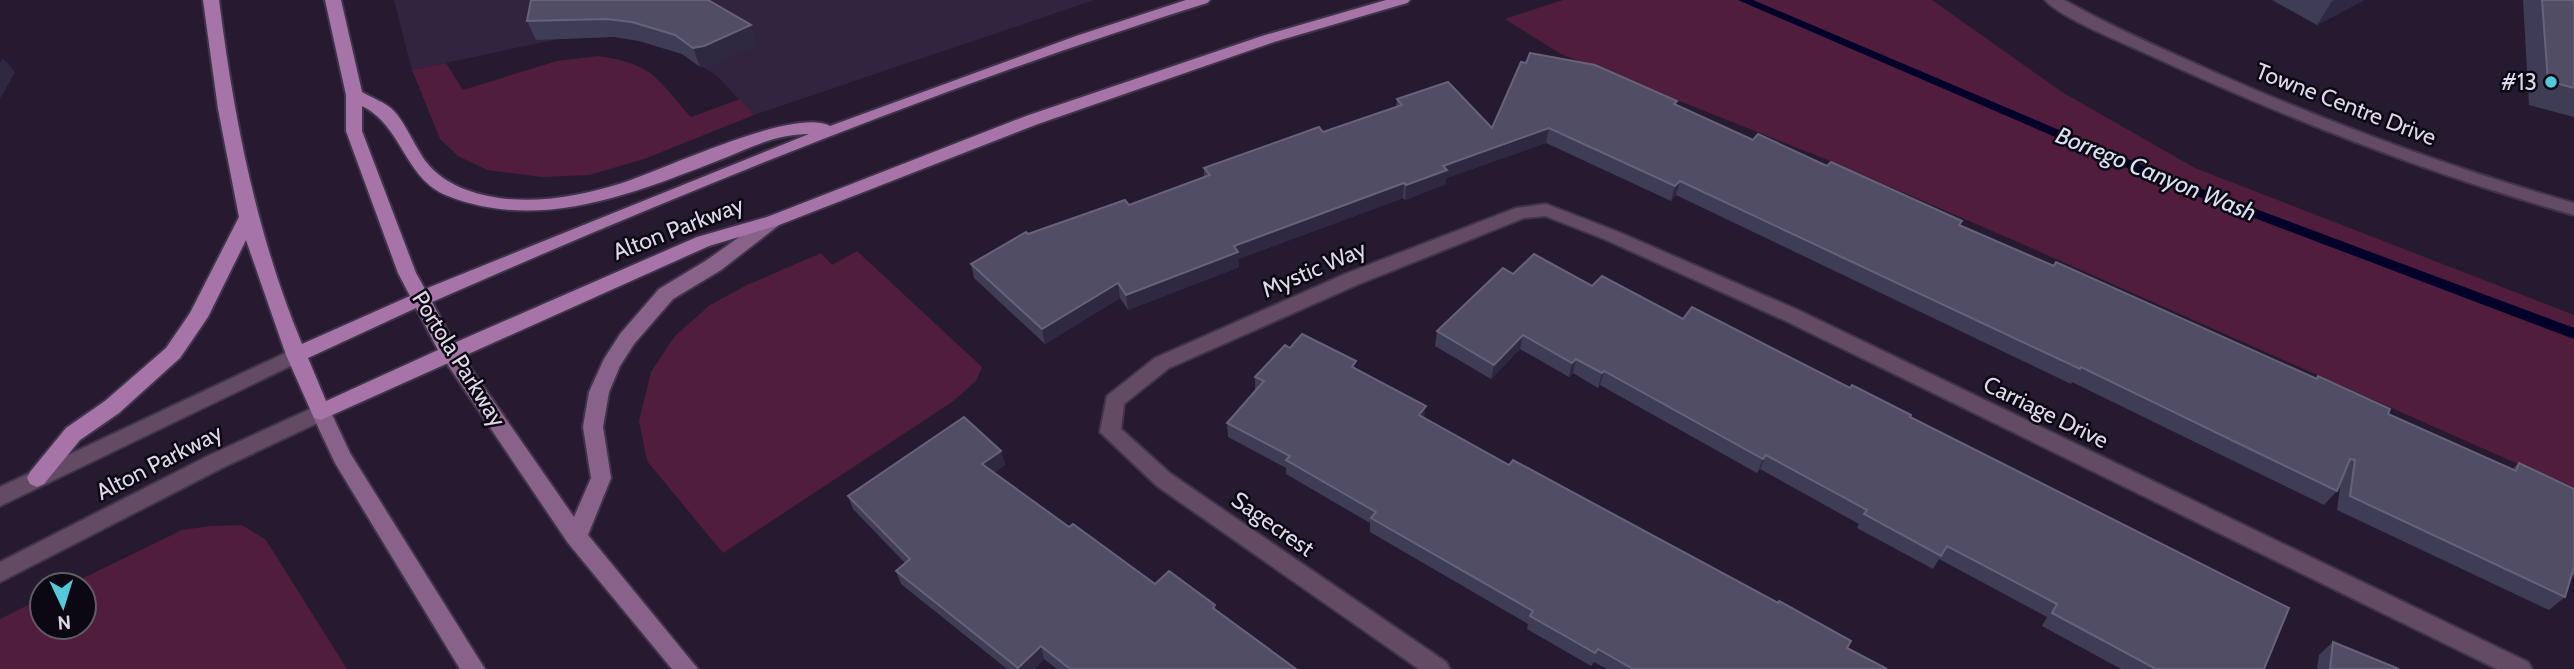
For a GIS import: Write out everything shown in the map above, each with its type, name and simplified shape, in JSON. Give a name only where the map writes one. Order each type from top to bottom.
[{"type":"main road","points":[[211,0],[229,129],[248,217],[296,355],[342,457],[398,551],[474,669]]},
{"type":"main road","name":"Portola Parkway","points":[[333,0],[354,95],[354,131],[418,298],[449,352],[576,537],[686,669]]},
{"type":"main road","name":"Alton Parkway","points":[[296,355],[418,298],[838,128],[1008,64],[1202,0]]},
{"type":"main road","name":"Alton Parkway","points":[[321,412],[449,352],[703,241],[773,221],[1032,120],[1268,39],[1402,0]]},
{"type":"main road","points":[[354,95],[388,114],[415,163],[433,180],[453,191],[475,198],[515,204],[572,202],[629,188],[784,130],[838,128]]},
{"type":"main road","points":[[37,478],[73,435],[113,407],[173,352],[198,317],[248,217]]},
{"type":"main road","points":[[576,537],[601,478],[593,427],[599,392],[621,347],[666,295],[714,265],[773,221]]},
{"type":"street","name":"Towne Centre Drive","points":[[2053,0],[2106,31],[2307,118],[2489,186],[2574,209]]},
{"type":"street","name":"Mystic Way","points":[[1114,401],[1161,363],[1352,279],[1522,212],[1546,210]]},
{"type":"street","name":"Carriage Drive","points":[[1546,210],[1610,235],[1791,315],[2520,669]]},
{"type":"street","name":"Alton Parkway","points":[[0,497],[296,355]]},
{"type":"street","name":"Sagecrest","points":[[1114,401],[1110,432],[1164,480],[1438,669]]},
{"type":"street","name":"Alton Parkway","points":[[0,573],[217,461],[321,412]]},
{"type":"shaded area","points":[[394,0],[1094,0],[754,115],[717,76],[682,54],[639,41],[614,37],[558,39],[412,70]]},
{"type":"shaded area","points":[[1563,0],[1932,0],[2062,92],[2195,168],[2574,315],[2574,489],[1833,162],[1561,54],[1505,19]]},
{"type":"shaded area","points":[[598,56],[643,68],[661,82],[691,117],[740,99],[754,115],[644,159],[589,175],[542,177],[487,170],[458,156],[440,139],[412,70],[446,63],[463,90],[557,61]]},
{"type":"shaded area","points":[[857,251],[982,367],[976,381],[952,402],[723,553],[647,461],[639,421],[651,372],[675,336],[710,305],[747,285],[821,253],[832,265]]},
{"type":"shaded area","points":[[242,525],[266,540],[347,669],[0,669],[0,619],[28,605],[28,641],[98,641],[98,571],[182,530]]},
{"type":"building","points":[[531,0],[708,0],[751,25],[704,46],[693,48],[675,35],[632,22],[606,19],[527,21]]},
{"type":"building","points":[[2542,0],[2574,0],[2574,88],[2548,81]]},
{"type":"building","points":[[1530,53],[1595,65],[1677,101],[1674,104],[1753,140],[1758,134],[1827,166],[1831,162],[1962,221],[1959,225],[2054,266],[2056,262],[2317,379],[2318,376],[2390,409],[2388,414],[2516,471],[2519,463],[2574,489],[2574,567],[2565,597],[2350,496],[2355,460],[2350,459],[2337,491],[2081,367],[2080,369],[1680,181],[1675,186],[1549,128],[1443,166],[1447,170],[1406,185],[1404,183],[1234,246],[1238,252],[1126,295],[1118,283],[1042,329],[971,264],[1026,232],[1028,234],[1125,200],[1129,205],[1210,175],[1204,168],[1319,127],[1323,132],[1402,105],[1397,99],[1448,82],[1492,128],[1521,62],[1526,63]]},
{"type":"building","points":[[1534,254],[1592,286],[1602,276],[1683,319],[1692,307],[1850,388],[1852,385],[1911,415],[1910,417],[2289,608],[2264,669],[2156,669],[2052,613],[2057,604],[1947,546],[1941,556],[1864,514],[1867,510],[1766,455],[1763,459],[1604,371],[1602,373],[1576,359],[1572,363],[1523,335],[1494,365],[1437,331],[1503,268],[1513,274]]},
{"type":"building","points":[[1302,334],[1356,361],[1352,367],[1426,406],[1419,415],[1509,465],[1513,460],[1778,603],[1779,601],[1851,641],[1847,648],[1887,669],[1633,669],[1598,649],[1595,653],[1530,616],[1533,611],[1371,518],[1376,512],[1286,460],[1290,456],[1227,423],[1264,381],[1255,377],[1285,345],[1290,348]]},
{"type":"building","points":[[964,417],[1001,451],[982,464],[1069,527],[1073,524],[1155,584],[1169,571],[1215,605],[1213,608],[1296,669],[1070,669],[1041,646],[1018,668],[896,571],[910,559],[848,496]]},
{"type":"building","points":[[2333,642],[2399,669],[2330,669]]},
{"type":"waterway","name":"Borrego Canyon Wash","points":[[1744,0],[2166,180],[2574,334]]},
{"type":"place","name":"#13","points":[[2551,82]]}]
